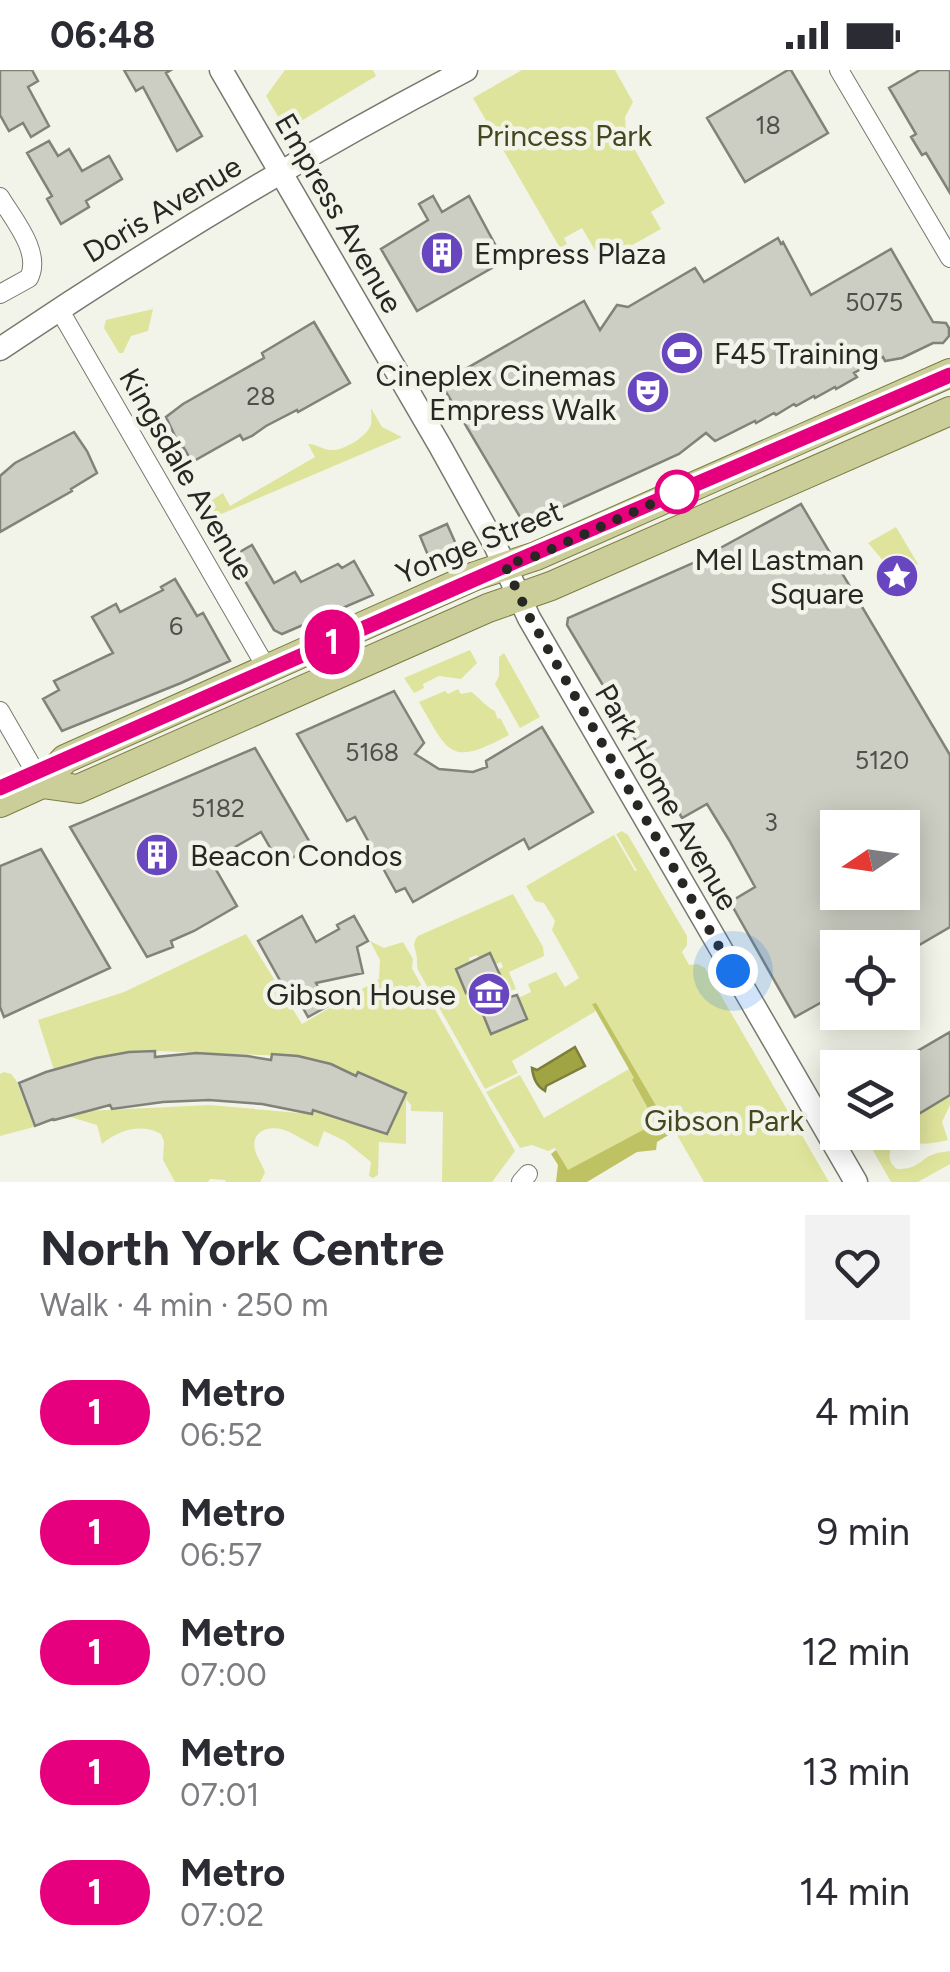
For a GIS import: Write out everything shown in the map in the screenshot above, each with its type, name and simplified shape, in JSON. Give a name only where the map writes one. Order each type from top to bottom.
[{"type":"main road","name":"Yonge Street","points":[[0,803],[42,784],[64,759],[950,372]]},
{"type":"main road","name":"Yonge Street","points":[[42,784],[78,789],[488,608],[550,586],[950,411]]},
{"type":"street","name":"Empress Avenue","points":[[221,70],[440,446],[519,597]]},
{"type":"street","name":"Doris Avenue","points":[[0,349],[280,172],[466,70]]},
{"type":"street","points":[[839,70],[950,258]]},
{"type":"street","points":[[0,197],[31,253],[33,269],[29,278],[0,294]]},
{"type":"street","name":"Kingsdale Avenue","points":[[60,308],[266,668]]},
{"type":"street","name":"Park Home Avenue","points":[[519,597],[856,1182]]},
{"type":"street","points":[[0,711],[42,784]]},
{"type":"green space","points":[[285,70],[373,70],[376,76],[286,130],[266,96]]},
{"type":"green space","name":"Princess Park","points":[[522,70],[615,70],[633,102],[625,117],[626,134],[665,203],[651,212],[661,229],[602,262],[582,228],[564,238],[567,244],[560,248],[473,98]]},
{"type":"green space","points":[[153,309],[148,331],[131,336],[123,353],[119,353],[104,328],[106,320]]},
{"type":"green space","points":[[371,408],[382,427],[402,437],[212,518],[204,505],[223,493],[230,506],[315,457],[308,444],[331,450],[355,442],[369,429]]},
{"type":"green space","points":[[896,527],[918,564],[896,576],[868,543]]},
{"type":"green space","points":[[470,650],[477,663],[461,679],[439,676],[414,693],[404,678]]},
{"type":"green space","points":[[504,653],[540,717],[520,728],[495,684],[499,657]]},
{"type":"green space","points":[[458,689],[461,694],[471,692],[495,711],[509,735],[474,751],[453,750],[445,744],[419,702]]},
{"type":"green space","name":"Gibson Park","points":[[622,831],[687,936],[682,952],[689,965],[705,968],[829,1182],[704,1182],[592,1004],[596,1011],[512,1061],[518,1073],[485,1089],[418,970],[416,939],[513,894],[543,947],[544,956],[509,972],[516,989],[501,994],[497,970],[503,967],[501,962],[495,965],[477,955],[469,958],[470,963],[456,970],[466,992],[475,989],[482,1005],[518,998],[531,992],[528,984],[556,972],[565,987],[579,978],[552,930],[555,921],[544,903],[535,901],[526,886],[614,835],[637,871],[616,834]]},
{"type":"green space","points":[[246,934],[302,1024],[379,979],[380,960],[370,941],[384,948],[403,942],[413,959],[414,972],[515,1151],[492,1182],[442,1182],[443,1112],[411,1111],[406,1099],[406,1144],[379,1142],[378,1175],[373,1178],[369,1176],[371,1162],[345,1141],[324,1131],[318,1147],[275,1128],[260,1132],[255,1139],[255,1150],[265,1173],[260,1182],[175,1182],[163,1160],[161,1134],[146,1129],[130,1130],[102,1144],[97,1125],[67,1116],[84,1111],[210,1105],[311,1114],[313,1110],[387,1134],[406,1093],[291,1056],[155,1051],[54,1070],[38,1020],[124,992]]},
{"type":"green space","points":[[596,1003],[669,1128],[675,1131],[657,1142],[656,1150],[637,1152],[587,1182],[556,1182],[558,1165],[551,1154],[556,1150],[568,1170],[656,1123],[592,1004]]},
{"type":"green space","points":[[629,1069],[656,1123],[567,1171],[555,1148],[520,1148],[486,1092],[520,1075],[544,1118]]},
{"type":"green space","points":[[4,1072],[16,1080],[34,1127],[0,1136],[0,1074]]},
{"type":"green space","points":[[950,1095],[942,1122],[948,1140],[920,1144],[920,1114]]},
{"type":"green space","points":[[873,1150],[890,1150],[890,1160],[897,1169],[910,1168],[934,1154],[950,1151],[950,1164],[918,1182],[891,1182]]},
{"type":"shaded area","points":[[575,1047],[585,1066],[546,1086],[545,1091],[542,1089],[532,1068],[537,1070]]},
{"type":"building","points":[[0,70],[32,70],[38,81],[28,87],[49,126],[31,137],[23,123],[9,131],[0,115]]},
{"type":"building","points":[[124,70],[171,70],[166,73],[202,136],[177,151],[143,87],[136,91]]},
{"type":"building","points":[[788,70],[828,133],[745,182],[707,118]]},
{"type":"building","points":[[920,70],[950,70],[950,193],[926,153],[922,155],[911,137],[916,134],[889,88]]},
{"type":"building","points":[[49,141],[58,156],[69,149],[82,171],[109,156],[122,179],[86,201],[89,207],[61,224],[47,199],[52,196],[27,153]]},
{"type":"building","name":"Empress Plaza","points":[[433,196],[442,212],[469,196],[504,261],[417,311],[381,249],[428,220],[419,204]]},
{"type":"building","points":[[778,238],[811,295],[891,249],[933,322],[946,323],[949,336],[943,343],[933,343],[902,358],[885,361],[883,357],[854,373],[857,377],[836,389],[715,441],[706,433],[679,454],[534,520],[520,517],[446,392],[448,379],[584,301],[600,330],[617,305],[628,307],[695,268],[704,282]]},
{"type":"building","points":[[314,322],[350,383],[252,436],[243,440],[240,435],[192,462],[181,449],[166,417],[264,358],[262,353]]},
{"type":"building","points":[[74,432],[97,473],[0,532],[0,476],[15,463]]},
{"type":"building","points":[[801,504],[950,755],[950,927],[920,944],[920,930],[820,930],[820,1003],[795,1017],[730,902],[755,887],[729,840],[707,804],[682,818],[567,625],[568,618],[691,564]]},
{"type":"building","points":[[447,524],[463,560],[435,572],[420,536]]},
{"type":"building","points":[[252,545],[274,583],[295,572],[301,582],[338,564],[342,568],[354,561],[373,595],[282,634],[274,630],[231,557]]},
{"type":"building","points":[[175,579],[197,616],[203,613],[230,661],[62,731],[43,699],[59,690],[54,681],[113,653],[92,617],[116,604],[120,612],[163,590],[161,587]]},
{"type":"building","points":[[394,691],[424,743],[415,754],[439,769],[473,772],[487,767],[486,761],[542,727],[593,812],[529,849],[524,839],[413,902],[405,888],[396,892],[355,817],[347,821],[297,734]]},
{"type":"building","name":"Beacon Condos","points":[[255,748],[312,846],[280,865],[261,832],[211,861],[237,906],[171,941],[173,947],[147,957],[70,827]]},
{"type":"building","points":[[41,849],[110,968],[4,1017],[0,1007],[0,866]]},
{"type":"building","points":[[302,916],[316,942],[354,916],[368,941],[357,947],[363,973],[316,983],[328,1006],[308,1017],[293,990],[287,993],[258,941]]},
{"type":"building","name":"Gibson House","points":[[490,953],[510,997],[517,995],[527,1019],[491,1034],[473,990],[466,993],[456,969]]},
{"type":"building","points":[[950,1032],[950,1095],[920,1113],[920,1050]]},
{"type":"building","points":[[155,1051],[155,1057],[196,1053],[271,1060],[272,1054],[298,1056],[331,1064],[356,1076],[358,1072],[406,1093],[387,1134],[313,1110],[312,1114],[262,1104],[209,1100],[112,1109],[110,1105],[35,1126],[19,1083],[96,1058]]},
{"type":"metro line","name":"1","points":[[0,788],[950,375]]},
{"type":"place","name":"Empress Plaza","points":[[442,253]]},
{"type":"place","name":"F45 Training","points":[[682,353]]},
{"type":"place","name":"Cineplex Cinemas Empress Walk","points":[[648,392]]},
{"type":"place","name":"Mel Lastman Square","points":[[897,576]]},
{"type":"place","name":"Beacon Condos","points":[[157,855]]},
{"type":"place","name":"Gibson House","points":[[489,994]]},
{"type":"route","points":[[677,492],[680,491],[536,556],[505,565],[530,618],[733,971]]}]
